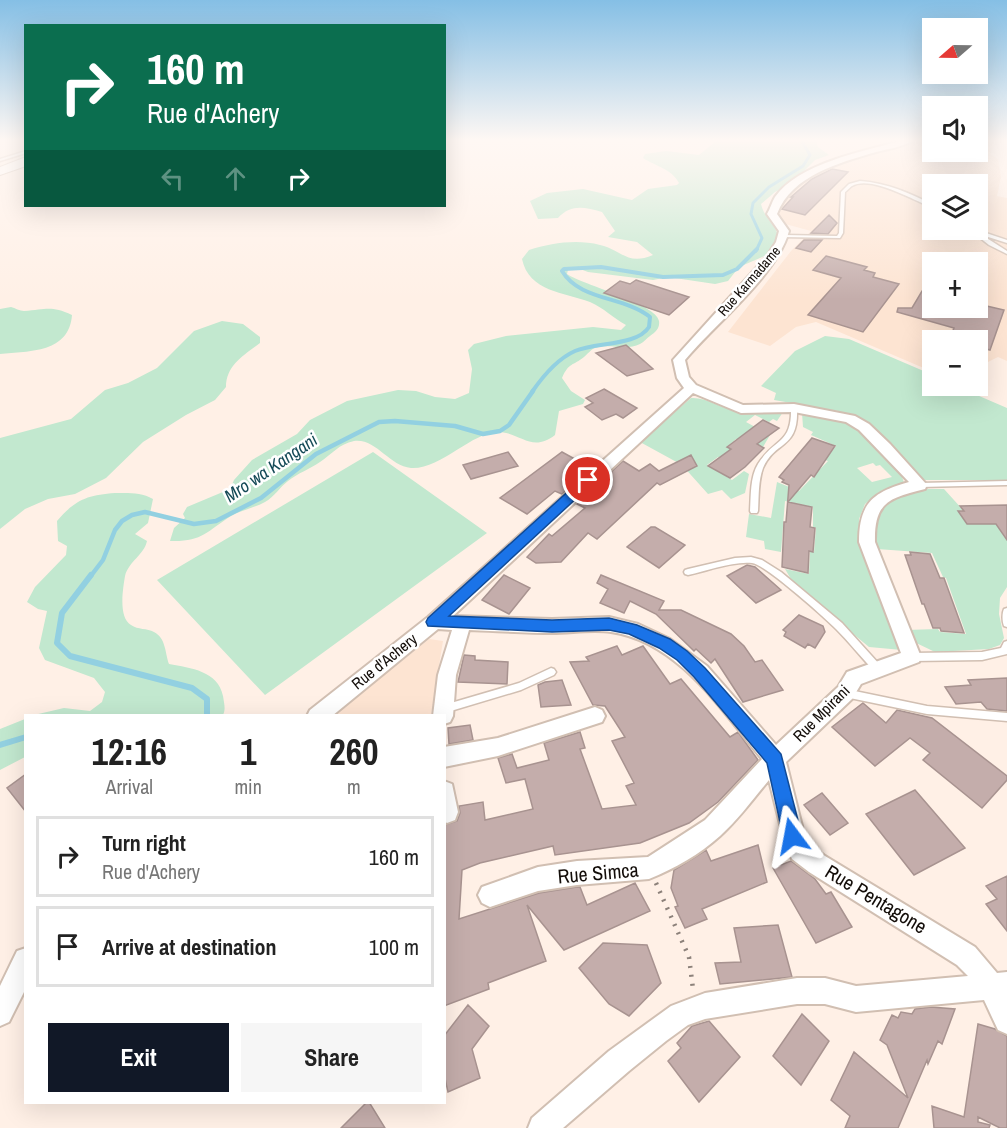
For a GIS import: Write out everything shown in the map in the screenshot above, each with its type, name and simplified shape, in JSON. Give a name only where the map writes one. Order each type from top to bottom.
[{"type":"street","name":"Rue Karmadame","points":[[691,388],[683,378],[680,360],[690,345],[781,246],[784,231],[772,214],[776,201],[783,194]]},
{"type":"street","points":[[691,388],[741,409],[794,408],[850,419],[864,427],[920,485],[886,495],[876,504],[866,523],[867,542],[912,657]]},
{"type":"street","name":"Rue d'Achery","points":[[319,714],[434,622],[691,388]]},
{"type":"street","name":"Rue Pentagone","points":[[434,622],[552,626],[609,624],[651,636],[682,656],[700,672],[775,759],[792,836],[800,851],[817,864],[949,944],[982,970],[999,985],[1007,1021]]},
{"type":"street","points":[[443,712],[447,675],[463,622]]},
{"type":"street","name":"Rue Mpirani","points":[[775,759],[845,693],[854,678],[912,657]]},
{"type":"street","points":[[446,757],[498,747],[595,716]]},
{"type":"street","name":"Rue Simca","points":[[490,896],[538,879],[577,873],[649,868],[668,859],[713,828],[775,759]]},
{"type":"street","points":[[0,1013],[24,964]]},
{"type":"street","points":[[542,1128],[619,1061],[680,1015],[731,1000],[797,991],[825,991],[856,999],[999,985]]},
{"type":"lane","points":[[784,236],[838,237],[841,233],[843,194]]},
{"type":"lane","points":[[906,194],[922,202]]},
{"type":"lane","points":[[988,232],[1007,236]]},
{"type":"lane","points":[[988,234],[1007,242]]},
{"type":"lane","points":[[987,240],[1007,253]]},
{"type":"lane","points":[[754,511],[760,466],[792,432],[795,423],[794,408]]},
{"type":"lane","points":[[920,485],[1007,483]]},
{"type":"lane","points":[[688,572],[735,561],[759,561],[778,574],[839,626],[877,668]]},
{"type":"lane","points":[[1007,612],[1007,623]]},
{"type":"lane","name":"Rue Mpirani","points":[[912,657],[982,656],[1004,651],[1007,645]]},
{"type":"lane","points":[[443,712],[521,686],[551,672]]},
{"type":"lane","points":[[845,693],[927,710],[1007,717]]},
{"type":"path","points":[[649,868],[689,957],[693,993],[690,1004],[680,1015]]},
{"type":"shaded area","points":[[792,194],[922,194],[922,240],[988,240],[988,194],[997,194],[997,196],[1007,198],[1007,361],[998,357],[988,362],[988,330],[922,330],[922,367],[816,322],[796,327],[770,346],[728,332],[791,251],[811,231],[778,222],[780,209]]},
{"type":"shaded area","points":[[429,639],[443,641],[431,714],[335,714]]},
{"type":"green space","points":[[546,194],[604,194],[632,200],[641,194],[773,194],[761,204],[779,238],[769,254],[739,267],[728,281],[715,284],[668,277],[653,280],[580,269],[568,270],[567,274],[575,278],[646,308],[655,315],[659,323],[656,331],[640,344],[629,347],[595,348],[569,367],[562,378],[571,391],[585,400],[583,404],[559,411],[555,435],[547,440],[533,442],[507,433],[489,433],[433,463],[411,468],[396,463],[362,441],[349,442],[285,483],[265,502],[231,516],[197,538],[170,541],[174,528],[185,518],[183,514],[187,507],[230,489],[234,480],[252,460],[297,434],[310,420],[347,401],[398,390],[416,391],[435,397],[455,399],[469,393],[472,369],[468,350],[474,344],[506,336],[593,327],[621,330],[626,325],[595,304],[559,293],[540,284],[526,270],[522,259],[529,250],[546,245],[573,242],[608,247],[625,256],[637,259],[653,255],[637,242],[608,237],[615,231],[602,212],[578,208],[568,210],[558,218],[538,219],[530,201]]},
{"type":"green space","points":[[11,307],[22,311],[58,310],[72,315],[64,337],[56,343],[46,348],[0,354],[0,309]]},
{"type":"green space","points":[[222,321],[243,324],[260,337],[260,343],[242,356],[233,367],[226,387],[215,400],[143,442],[106,478],[75,494],[48,499],[25,509],[0,529],[0,438],[71,419],[105,390],[128,383],[157,368],[194,331]]},
{"type":"green space","points":[[825,336],[849,339],[922,370],[922,396],[979,396],[1007,408],[1007,480],[925,480],[915,474],[862,420],[838,411],[774,400],[776,393],[761,386],[795,351]]},
{"type":"green space","points":[[691,398],[702,399],[739,411],[785,409],[777,421],[773,419],[769,422],[755,415],[746,422],[770,435],[763,447],[756,444],[751,447],[736,439],[727,447],[751,461],[745,466],[733,466],[718,457],[707,465],[732,480],[744,471],[749,474],[745,493],[731,499],[722,490],[708,494],[682,465],[640,442]]},
{"type":"green space","points":[[802,413],[848,422],[881,450],[898,469],[902,478],[904,484],[881,491],[865,504],[859,519],[859,543],[902,650],[869,647],[795,586],[785,569],[809,574],[810,552],[814,552],[816,528],[813,527],[813,507],[785,501],[781,552],[765,549],[764,541],[746,537],[749,514],[771,518],[777,482],[799,491],[828,461],[825,460],[836,446],[811,435],[813,432],[803,427]],"holes":[[[873,463],[876,466],[880,465],[892,477],[872,482],[857,468]]]},
{"type":"green space","points":[[373,452],[487,533],[265,695],[157,580]]},
{"type":"green space","points":[[928,489],[944,489],[963,510],[958,511],[967,524],[996,524],[998,527],[1007,527],[1007,587],[1000,598],[999,614],[1004,638],[1000,645],[989,649],[935,652],[910,640],[906,630],[938,629],[940,632],[966,634],[946,578],[943,577],[932,553],[877,549],[874,523],[884,506],[903,495]]},
{"type":"green space","points":[[130,493],[153,499],[148,523],[135,534],[147,541],[125,576],[122,602],[124,616],[134,627],[151,631],[161,638],[169,664],[202,672],[216,681],[223,696],[225,708],[223,714],[38,714],[64,708],[90,711],[102,702],[105,692],[94,678],[45,660],[39,648],[47,611],[38,609],[27,602],[35,587],[66,555],[67,546],[58,541],[57,521],[76,503],[97,495]]},
{"type":"green space","points":[[24,719],[24,758],[0,770],[0,729]]},
{"type":"building","points":[[795,194],[826,194],[805,215],[782,209],[793,197],[791,197]]},
{"type":"building","points":[[829,215],[837,223],[828,234],[811,233]]},
{"type":"building","points":[[804,240],[822,240],[811,252],[796,248]]},
{"type":"building","points":[[826,256],[867,267],[864,270],[875,273],[873,277],[899,284],[863,332],[808,315],[841,278],[813,270]]},
{"type":"building","points":[[636,280],[689,297],[669,315],[604,293],[620,281],[630,284]]},
{"type":"building","points":[[922,291],[922,318],[988,318],[988,306],[1004,310],[990,350],[988,350],[988,330],[953,330],[954,328],[897,312],[898,308],[912,308]]},
{"type":"building","points":[[626,345],[653,369],[627,376],[596,353]]},
{"type":"building","points":[[604,389],[637,408],[623,418],[616,414],[602,420],[585,407],[593,403],[586,398]]},
{"type":"building","points":[[763,420],[779,428],[757,444],[764,448],[745,467],[730,478],[708,466],[731,449],[727,447]]},
{"type":"building","points":[[812,438],[835,446],[814,477],[811,475],[788,502],[812,507],[810,527],[815,528],[813,552],[809,551],[808,573],[782,567],[784,522],[786,522],[789,485],[782,482],[784,480],[779,477]]},
{"type":"building","points":[[508,452],[518,466],[471,479],[463,465]]},
{"type":"building","points":[[562,452],[591,468],[562,494],[555,491],[527,514],[500,498]]},
{"type":"building","points":[[691,455],[697,466],[660,485],[657,483],[597,539],[588,533],[561,562],[536,563],[527,557],[549,534],[552,536],[585,508],[577,504],[623,461],[639,471],[650,464],[659,471]]},
{"type":"building","points":[[1007,505],[1007,540],[996,524],[967,524],[958,511],[964,511],[960,506]]},
{"type":"building","points":[[651,527],[655,527],[685,545],[659,568],[627,547]]},
{"type":"building","points":[[910,552],[930,554],[940,578],[944,578],[964,633],[933,628],[905,555],[911,555]]},
{"type":"building","points":[[747,565],[755,567],[781,590],[756,603],[727,576]]},
{"type":"building","points":[[504,575],[530,588],[509,614],[482,600]]},
{"type":"building","points":[[601,575],[664,601],[659,610],[681,610],[731,634],[744,646],[755,662],[762,660],[783,690],[743,702],[715,659],[711,663],[696,649],[694,651],[656,614],[630,601],[624,613],[600,603],[608,589],[597,583]]},
{"type":"building","points":[[799,615],[823,626],[825,632],[815,648],[808,644],[805,648],[784,636],[786,632],[783,630]]},
{"type":"building","points":[[617,646],[622,655],[643,646],[670,684],[681,679],[730,737],[738,732],[758,760],[718,802],[689,823],[640,843],[555,855],[553,846],[480,863],[462,870],[459,919],[539,893],[577,887],[580,887],[587,905],[635,883],[650,911],[564,950],[527,905],[546,961],[488,983],[489,989],[446,1005],[446,824],[457,821],[460,813],[459,806],[483,802],[485,820],[533,809],[525,779],[506,783],[498,758],[512,754],[517,768],[549,760],[544,743],[580,732],[585,748],[580,749],[602,809],[636,805],[626,786],[634,783],[612,741],[625,737],[605,706],[593,705],[570,662],[589,661],[586,657]]},
{"type":"building","points":[[464,655],[475,656],[475,660],[508,662],[507,684],[458,682]]},
{"type":"building","points":[[1007,678],[1007,711],[987,709],[981,702],[956,704],[945,687],[971,685],[968,680]]},
{"type":"building","points":[[562,680],[571,705],[541,707],[538,685]]},
{"type":"building","points":[[863,703],[886,723],[897,710],[932,718],[1007,776],[1007,780],[982,808],[923,760],[930,753],[910,738],[875,766],[832,727]]},
{"type":"building","points":[[470,725],[473,740],[449,744],[448,728]]},
{"type":"building","points":[[24,775],[24,809],[7,788]]},
{"type":"building","points":[[915,790],[965,848],[914,875],[866,814]]},
{"type":"building","points":[[822,793],[848,823],[830,835],[804,805]]},
{"type":"building","points":[[758,845],[767,882],[702,909],[707,919],[685,928],[675,907],[678,906],[671,888],[674,870],[706,850],[711,861]]},
{"type":"building","points":[[791,861],[815,879],[826,894],[831,892],[852,927],[816,943],[773,868]]},
{"type":"building","points":[[1007,876],[1007,931],[986,904],[997,899],[986,886]]},
{"type":"building","points":[[778,925],[792,977],[720,984],[715,963],[741,962],[734,928]]},
{"type":"building","points":[[603,943],[647,945],[661,983],[629,1016],[609,1004],[579,968]]},
{"type":"building","points":[[468,1005],[489,1026],[472,1049],[480,1078],[448,1092],[446,1083],[446,1033]]},
{"type":"building","points":[[931,1007],[955,1009],[942,1044],[938,1041],[928,1064],[927,1060],[898,1128],[845,1128],[850,1116],[831,1100],[854,1052],[908,1098],[887,1045],[880,1040],[892,1015],[898,1018],[901,1012],[912,1014],[915,1009]]},
{"type":"building","points":[[802,1014],[829,1041],[801,1085],[773,1056]]},
{"type":"building","points":[[709,1021],[740,1057],[699,1102],[668,1061],[681,1048],[677,1043],[692,1026]]},
{"type":"building","points":[[978,1024],[995,1029],[1007,1036],[1007,1128],[1000,1128],[978,1117],[978,1122],[990,1125],[989,1128],[934,1128],[932,1106],[964,1117]]},
{"type":"building","points":[[365,1104],[370,1104],[385,1128],[341,1128]]},
{"type":"waterway","name":"Mro wa Kangani","points":[[757,249],[762,238],[751,214],[753,203],[762,194]]},
{"type":"waterway","name":"Mro wa Kangani","points":[[532,392],[551,368],[568,354],[584,348],[626,341],[635,338],[649,327],[650,317],[628,305],[580,288],[570,281],[562,271],[564,269],[601,267],[663,277],[723,275],[737,269],[757,249]]},
{"type":"waterway","name":"Mro wa Kangani","points":[[90,577],[103,560],[115,530],[122,521],[132,515],[145,512],[194,524],[216,521],[261,498],[316,454],[379,422],[395,421],[455,426],[483,434],[500,431],[509,425],[533,391]]},
{"type":"waterway","name":"Mro wa Kangani","points":[[91,575],[62,613],[57,643],[70,656],[192,688],[207,699],[207,714]]},
{"type":"waterway","name":"Mro wa Kangani","points":[[0,745],[24,738]]},
{"type":"route","points":[[588,480],[434,622],[552,626],[609,624],[651,636],[682,656],[700,672],[775,759],[792,836]]}]
